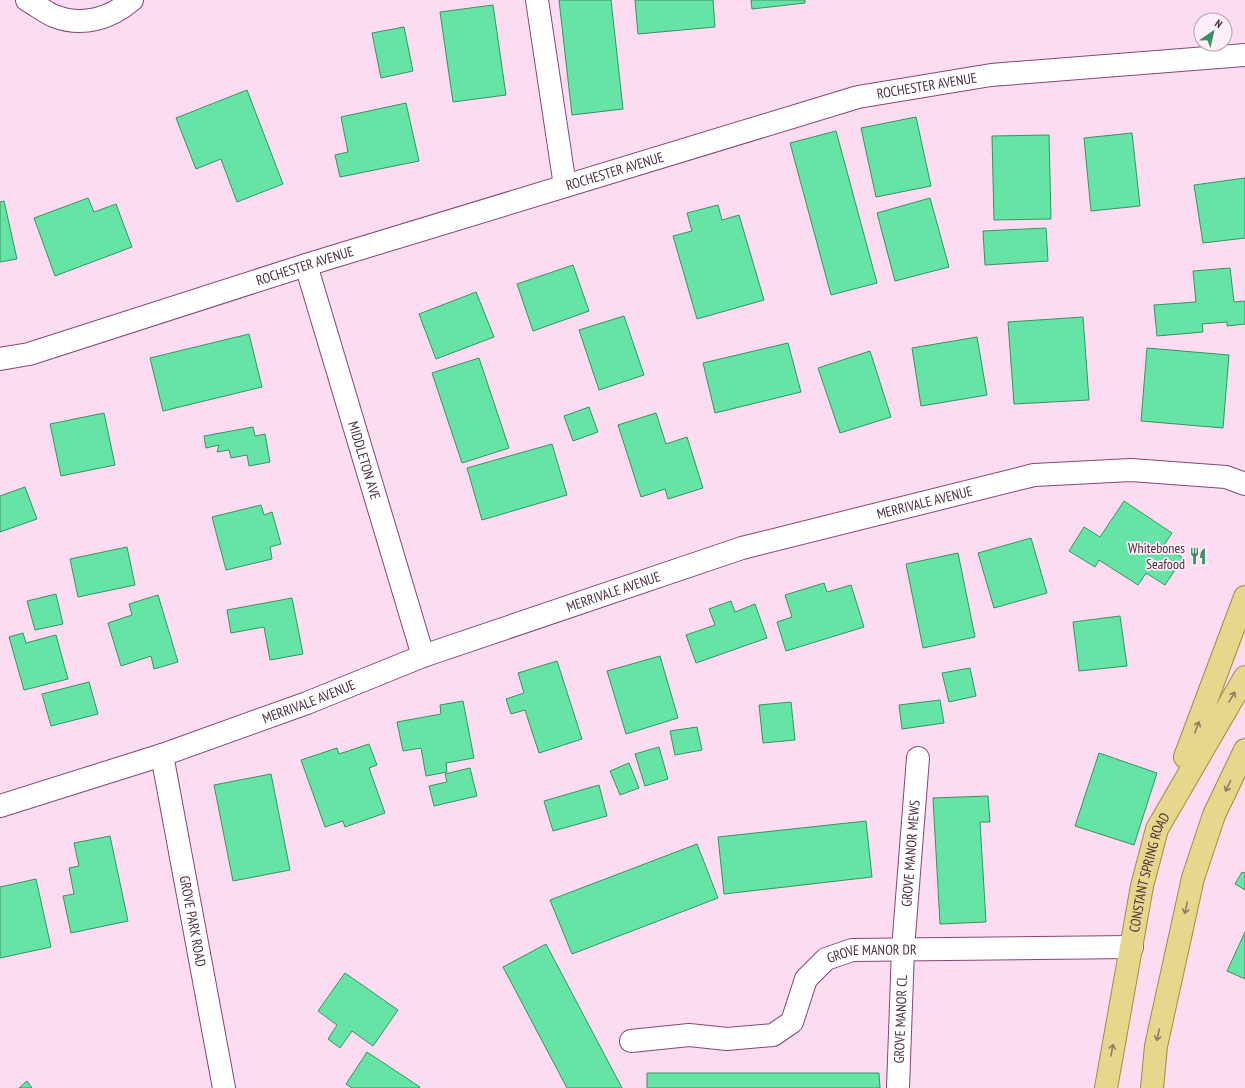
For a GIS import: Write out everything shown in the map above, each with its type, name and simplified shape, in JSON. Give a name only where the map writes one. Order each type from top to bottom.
[{"type":"main road","points":[[1157,829],[1215,681],[1245,597]]},
{"type":"main road","name":"CONSTANT SPRING ROAD","points":[[1106,1088],[1142,886],[1157,829],[1245,677]]},
{"type":"main road","points":[[1152,1088],[1156,1046],[1193,878],[1214,815],[1245,750]]},
{"type":"street","points":[[28,0],[54,16],[80,22],[104,18],[132,0]]},
{"type":"street","points":[[537,0],[565,186]]},
{"type":"street","name":"ROCHESTER AVENUE","points":[[0,359],[29,354],[306,265],[858,97],[991,74],[1245,55]]},
{"type":"street","name":"MIDDLETON AVE","points":[[306,265],[422,656]]},
{"type":"street","name":"MERRIVALE AVENUE","points":[[0,806],[162,755],[307,703],[422,656],[742,548],[1034,475],[1131,470],[1226,477],[1245,484]]},
{"type":"street","name":"GROVE PARK ROAD","points":[[162,755],[224,1088]]},
{"type":"street","name":"GROVE MANOR MEWS","points":[[904,949],[918,758]]},
{"type":"street","name":"GROVE MANOR DR","points":[[631,1041],[689,1035],[727,1039],[773,1035],[792,1022],[806,980],[826,959],[852,950],[1132,947]]},
{"type":"street","name":"GROVE MANOR CL","points":[[898,1088],[904,949]]},
{"type":"building","points":[[559,0],[611,0],[623,109],[572,115]]},
{"type":"building","points":[[635,0],[713,0],[715,27],[638,34]]},
{"type":"building","points":[[751,0],[805,0],[805,3],[752,9]]},
{"type":"building","points":[[493,5],[506,95],[453,102],[440,12]]},
{"type":"building","points":[[404,27],[413,71],[381,78],[372,33]]},
{"type":"building","points":[[247,90],[283,184],[237,202],[221,159],[196,169],[176,118]]},
{"type":"building","points":[[406,103],[419,161],[340,177],[335,155],[348,152],[341,117]]},
{"type":"building","points":[[916,117],[931,186],[876,197],[861,128]]},
{"type":"building","points":[[836,131],[877,283],[831,295],[790,143]]},
{"type":"building","points":[[1132,133],[1140,206],[1091,211],[1084,138]]},
{"type":"building","points":[[1049,135],[1051,219],[994,220],[992,136]]},
{"type":"building","points":[[1245,178],[1245,238],[1203,243],[1194,185]]},
{"type":"building","points":[[88,198],[94,212],[116,204],[132,247],[55,276],[34,218]]},
{"type":"building","points":[[930,198],[949,267],[895,281],[877,213]]},
{"type":"building","points":[[4,201],[17,259],[0,262],[0,202]]},
{"type":"building","points":[[718,205],[722,220],[739,215],[764,300],[697,319],[673,236],[692,231],[687,213]]},
{"type":"building","points":[[1046,228],[1048,261],[985,265],[983,231]]},
{"type":"building","points":[[573,265],[589,311],[533,331],[517,284]]},
{"type":"building","points":[[1230,268],[1234,302],[1245,301],[1245,324],[1227,326],[1227,322],[1202,324],[1203,332],[1157,336],[1154,305],[1196,302],[1193,271]]},
{"type":"building","points":[[476,292],[494,337],[436,359],[419,314]]},
{"type":"building","points":[[624,316],[644,375],[599,390],[579,330]]},
{"type":"building","points":[[1083,317],[1089,400],[1014,404],[1008,322]]},
{"type":"building","points":[[249,334],[262,387],[163,411],[150,358]]},
{"type":"building","points":[[977,337],[987,395],[921,406],[912,348]]},
{"type":"building","points":[[788,343],[801,392],[715,413],[703,363]]},
{"type":"building","points":[[1147,348],[1229,355],[1223,428],[1141,421]]},
{"type":"building","points":[[870,351],[891,417],[840,433],[818,368]]},
{"type":"building","points":[[479,358],[509,448],[462,463],[432,373]]},
{"type":"building","points":[[589,407],[598,432],[573,441],[564,416]]},
{"type":"building","points":[[104,413],[115,465],[61,476],[50,424]]},
{"type":"building","points":[[656,413],[666,444],[687,437],[703,488],[668,499],[665,489],[641,497],[618,425]]},
{"type":"building","points":[[253,427],[255,436],[265,434],[270,462],[249,466],[247,455],[231,458],[229,450],[217,452],[219,445],[206,448],[204,436]]},
{"type":"building","points":[[552,444],[567,495],[482,520],[467,468]]},
{"type":"building","points":[[25,487],[37,519],[0,532],[0,496]]},
{"type":"building","points":[[1124,501],[1172,533],[1164,545],[1183,558],[1165,585],[1146,573],[1138,585],[1099,560],[1095,567],[1069,551],[1084,527],[1100,537]]},
{"type":"building","points":[[261,505],[264,515],[272,512],[281,544],[270,547],[272,559],[226,570],[212,517]]},
{"type":"building","points":[[1031,538],[1047,593],[994,608],[978,553]]},
{"type":"building","points":[[127,547],[135,585],[78,597],[70,559]]},
{"type":"building","points":[[958,553],[975,637],[923,648],[906,564]]},
{"type":"building","points":[[824,583],[827,592],[851,585],[864,627],[786,651],[777,622],[792,617],[785,595]]},
{"type":"building","points":[[56,594],[63,624],[35,630],[27,601]]},
{"type":"building","points":[[158,595],[178,662],[154,669],[151,656],[121,666],[108,623],[132,615],[129,604]]},
{"type":"building","points":[[292,598],[303,654],[270,660],[264,627],[231,633],[227,610]]},
{"type":"building","points":[[731,601],[735,612],[755,604],[767,638],[696,663],[686,635],[715,625],[709,609]]},
{"type":"building","points":[[1120,616],[1127,666],[1079,671],[1073,622]]},
{"type":"building","points":[[23,633],[26,643],[56,635],[68,679],[24,690],[9,637]]},
{"type":"building","points":[[660,656],[678,718],[626,734],[607,671]]},
{"type":"building","points":[[557,661],[582,739],[539,753],[525,710],[511,714],[506,699],[524,693],[518,673]]},
{"type":"building","points":[[970,668],[976,696],[949,702],[942,673]]},
{"type":"building","points":[[89,682],[98,714],[51,726],[42,694]]},
{"type":"building","points":[[940,700],[944,723],[902,729],[899,705]]},
{"type":"building","points":[[463,701],[474,758],[446,763],[447,772],[426,776],[421,748],[403,751],[397,722],[441,714],[440,705]]},
{"type":"building","points":[[791,702],[795,740],[763,743],[759,705]]},
{"type":"building","points":[[697,727],[702,750],[675,755],[670,731]]},
{"type":"building","points":[[369,744],[377,765],[369,768],[385,813],[345,827],[343,821],[325,827],[301,760],[337,748],[339,754]]},
{"type":"building","points":[[659,747],[668,779],[645,786],[635,754]]},
{"type":"building","points":[[1099,753],[1157,773],[1134,845],[1075,826]]},
{"type":"building","points":[[629,763],[639,788],[620,795],[610,771]]},
{"type":"building","points":[[470,768],[477,796],[434,806],[429,786],[447,782],[445,774]]},
{"type":"building","points":[[271,774],[290,870],[233,881],[214,785]]},
{"type":"building","points":[[599,785],[607,816],[553,831],[544,801]]},
{"type":"building","points":[[988,796],[990,822],[980,822],[986,922],[940,924],[933,798]]},
{"type":"building","points":[[866,821],[872,877],[724,894],[718,837]]},
{"type":"building","points":[[110,836],[128,921],[71,933],[63,896],[74,894],[69,868],[79,866],[74,843]]},
{"type":"building","points":[[697,844],[718,898],[572,954],[550,900]]},
{"type":"building","points":[[1242,872],[1245,873],[1245,890],[1235,884]]},
{"type":"building","points":[[36,879],[51,947],[0,958],[0,887]]},
{"type":"building","points":[[1245,932],[1245,979],[1227,971]]},
{"type":"building","points":[[546,944],[622,1088],[567,1088],[503,967]]},
{"type":"building","points":[[345,973],[398,1010],[373,1046],[352,1031],[340,1048],[328,1039],[337,1025],[318,1011]]},
{"type":"building","points":[[367,1052],[420,1087],[352,1088],[346,1084]]},
{"type":"building","points":[[647,1073],[879,1073],[880,1088],[647,1088]]},
{"type":"building","points":[[27,1081],[32,1088],[19,1088]]},
{"type":"place","name":"Whitebones Seafood","points":[[1198,556]]}]
